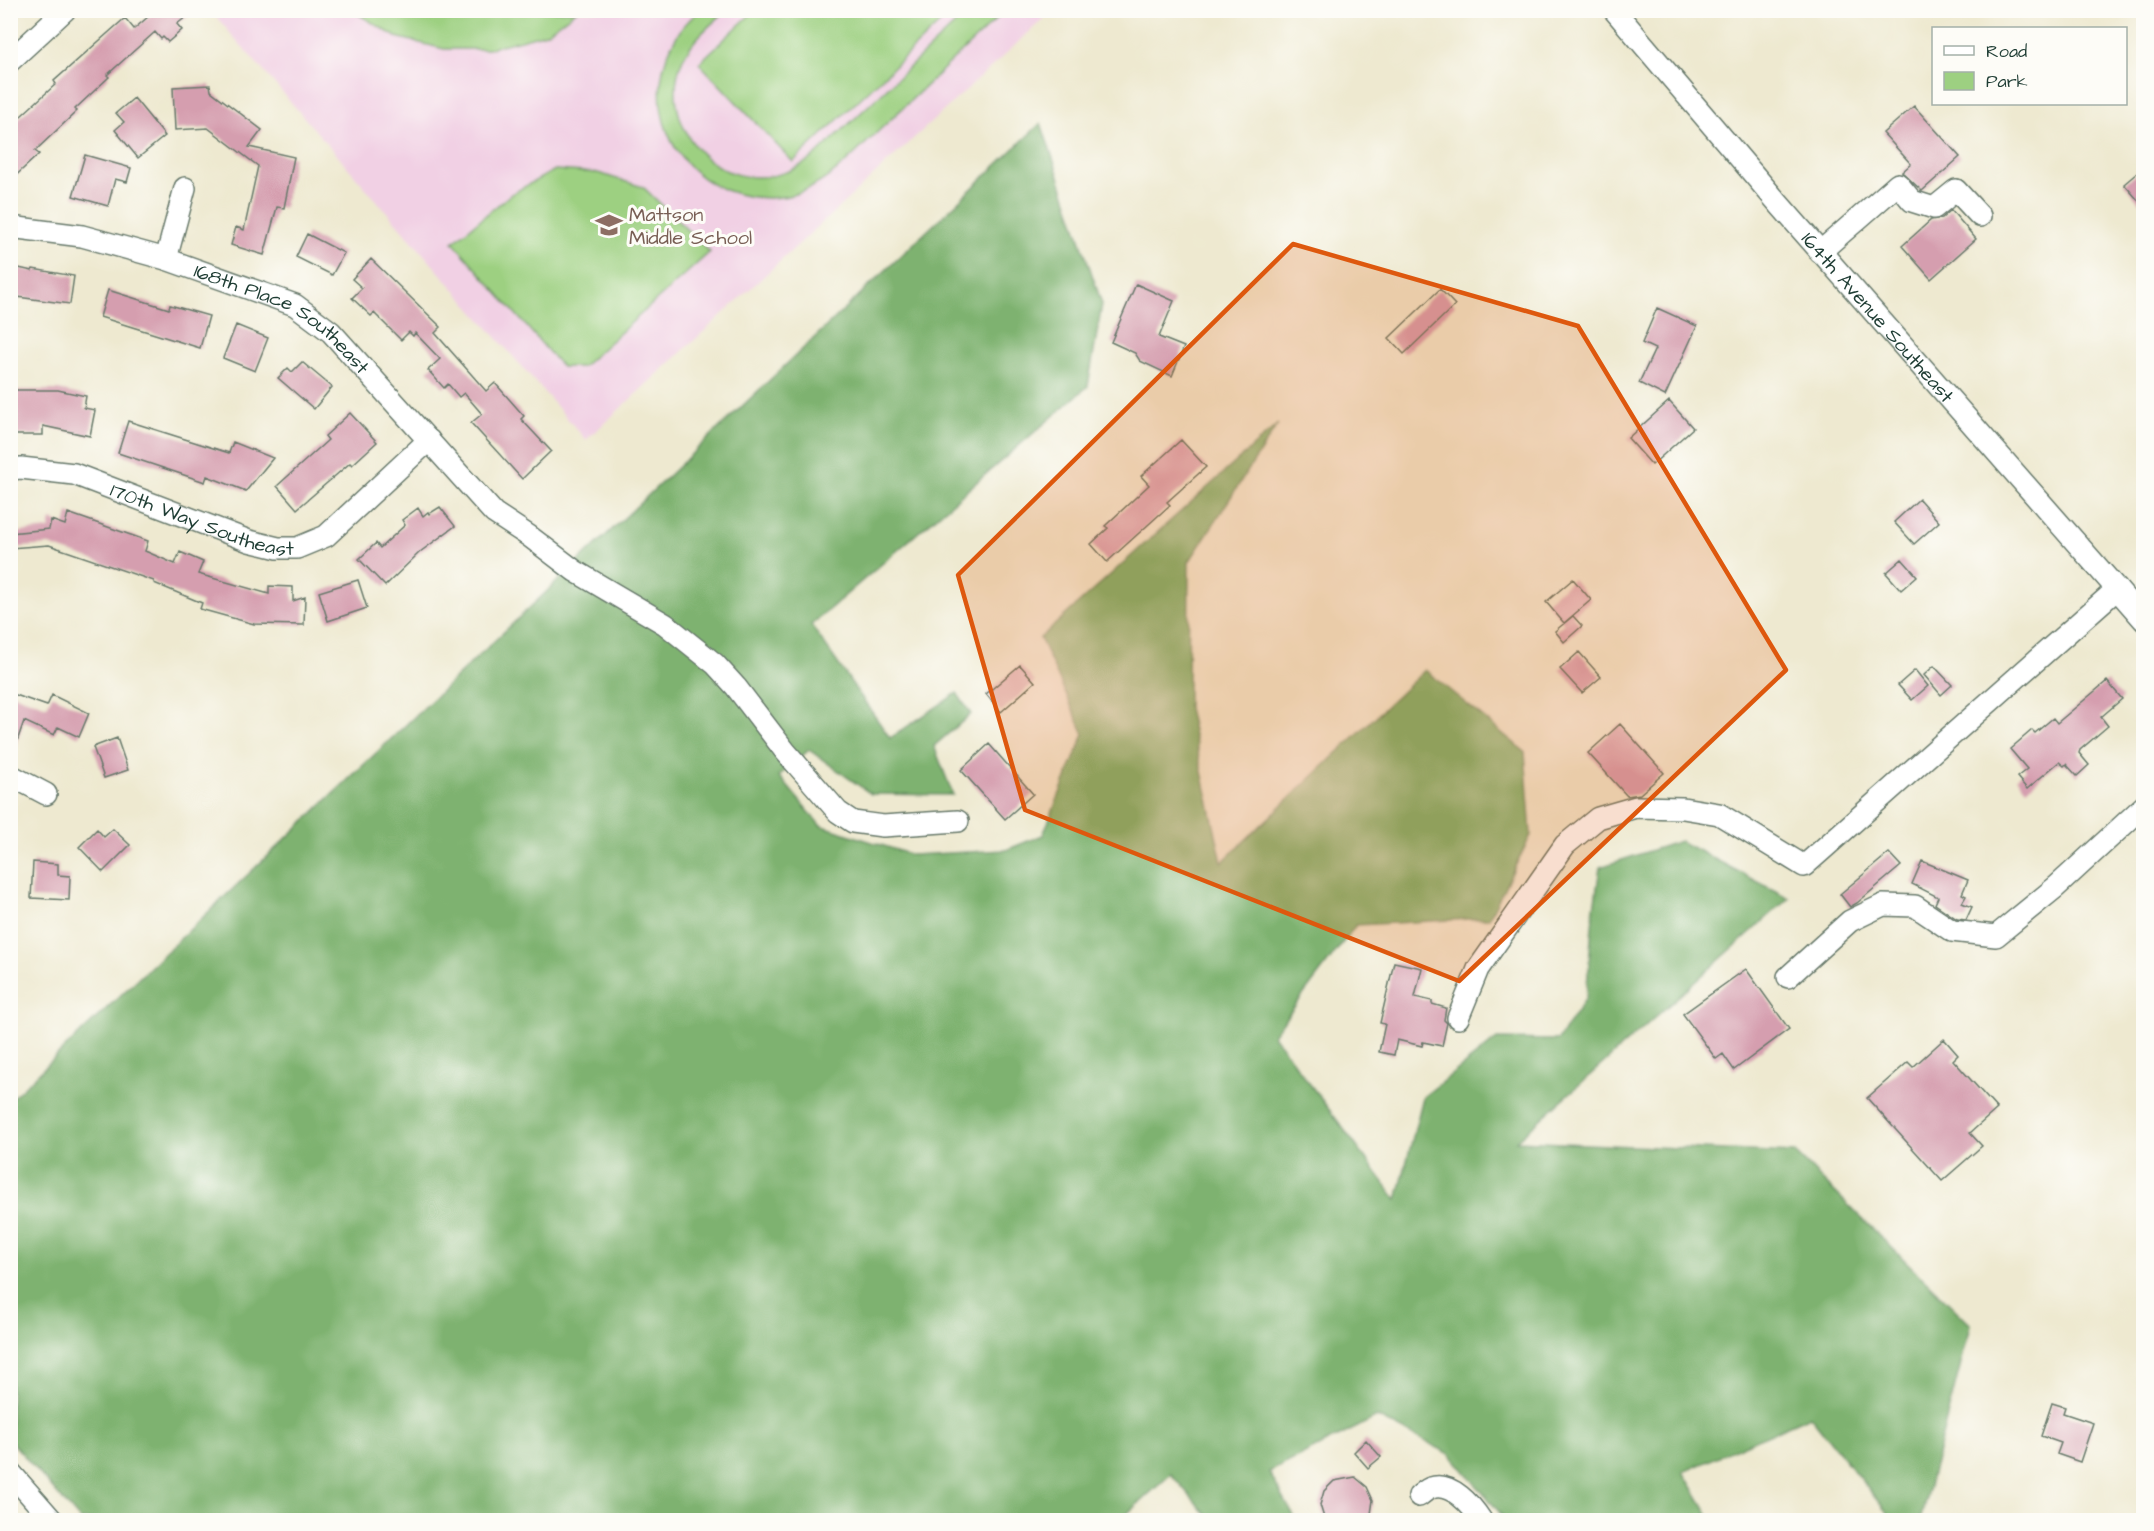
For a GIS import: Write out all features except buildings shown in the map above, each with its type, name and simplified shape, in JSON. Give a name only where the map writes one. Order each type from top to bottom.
[{"type":"street","points":[[10,61],[65,10]]},
{"type":"street","name":"164th Avenue Southeast","points":[[1614,10],[1821,252],[2144,620]]},
{"type":"street","points":[[1821,252],[1898,184],[1912,201],[1934,208],[1956,190],[1980,216]]},
{"type":"street","points":[[165,259],[185,188]]},
{"type":"street","name":"168th Place Southeast","points":[[10,227],[82,236],[165,259],[296,305],[332,332],[494,513],[575,571],[665,624],[715,664],[838,812],[854,822],[883,826],[958,821]]},
{"type":"street","name":"170th Way Southeast","points":[[10,469],[74,474],[249,541],[278,548],[297,548],[326,536],[429,440]]},
{"type":"street","points":[[1458,1018],[1478,969],[1565,845],[1598,818],[1636,807],[1683,808],[1719,814],[1804,866],[2116,589]]},
{"type":"street","points":[[10,775],[46,794]]},
{"type":"street","points":[[1788,977],[1850,921],[1883,904],[1915,906],[1952,931],[1996,936],[2056,887],[2144,806]]},
{"type":"street","points":[[10,1472],[52,1521]]},
{"type":"street","points":[[1419,1496],[1430,1488],[1444,1487],[1473,1508],[1481,1521]]},
{"type":"highlighted area","points":[[1293,244],[1578,326],[1786,670],[1459,981],[1025,810],[958,575]]},
{"type":"shaded area","name":"Mattson Middle School","points":[[211,11],[1052,11],[586,440]]},
{"type":"green space","points":[[700,10],[726,11],[697,39],[683,59],[677,79],[676,100],[681,119],[689,138],[702,154],[718,166],[737,174],[758,177],[790,171],[817,154],[969,11],[1005,11],[836,171],[801,192],[770,198],[738,194],[713,184],[693,170],[678,152],[667,130],[661,107],[661,82],[666,58],[680,31]]},
{"type":"green space","points":[[353,11],[576,11],[546,33],[487,49],[444,49],[396,37]]},
{"type":"green space","points":[[754,11],[953,11],[793,162],[699,63]]},
{"type":"green space","points":[[1041,123],[1102,304],[1088,386],[811,625],[890,738],[957,693],[971,714],[934,746],[953,795],[871,794],[809,750],[779,776],[820,825],[912,855],[1006,850],[1043,835],[1084,734],[1040,638],[1278,424],[1189,562],[1188,708],[1222,862],[1425,670],[1525,752],[1531,835],[1489,918],[1356,925],[1273,1035],[1397,1200],[1423,1097],[1497,1039],[1558,1040],[1586,998],[1593,915],[1600,867],[1680,841],[1789,898],[1516,1141],[1795,1153],[1971,1325],[1920,1520],[1893,1520],[1810,1416],[1683,1472],[1712,1520],[1506,1520],[1450,1454],[1377,1417],[1269,1472],[1296,1520],[1211,1520],[1171,1474],[1120,1520],[80,1520],[11,1441],[10,1100]]},
{"type":"green space","points":[[555,170],[598,173],[643,187],[710,252],[582,367],[562,367],[453,242],[511,194]]},
{"type":"place","name":"Mattson Middle School","points":[[609,225]]}]
